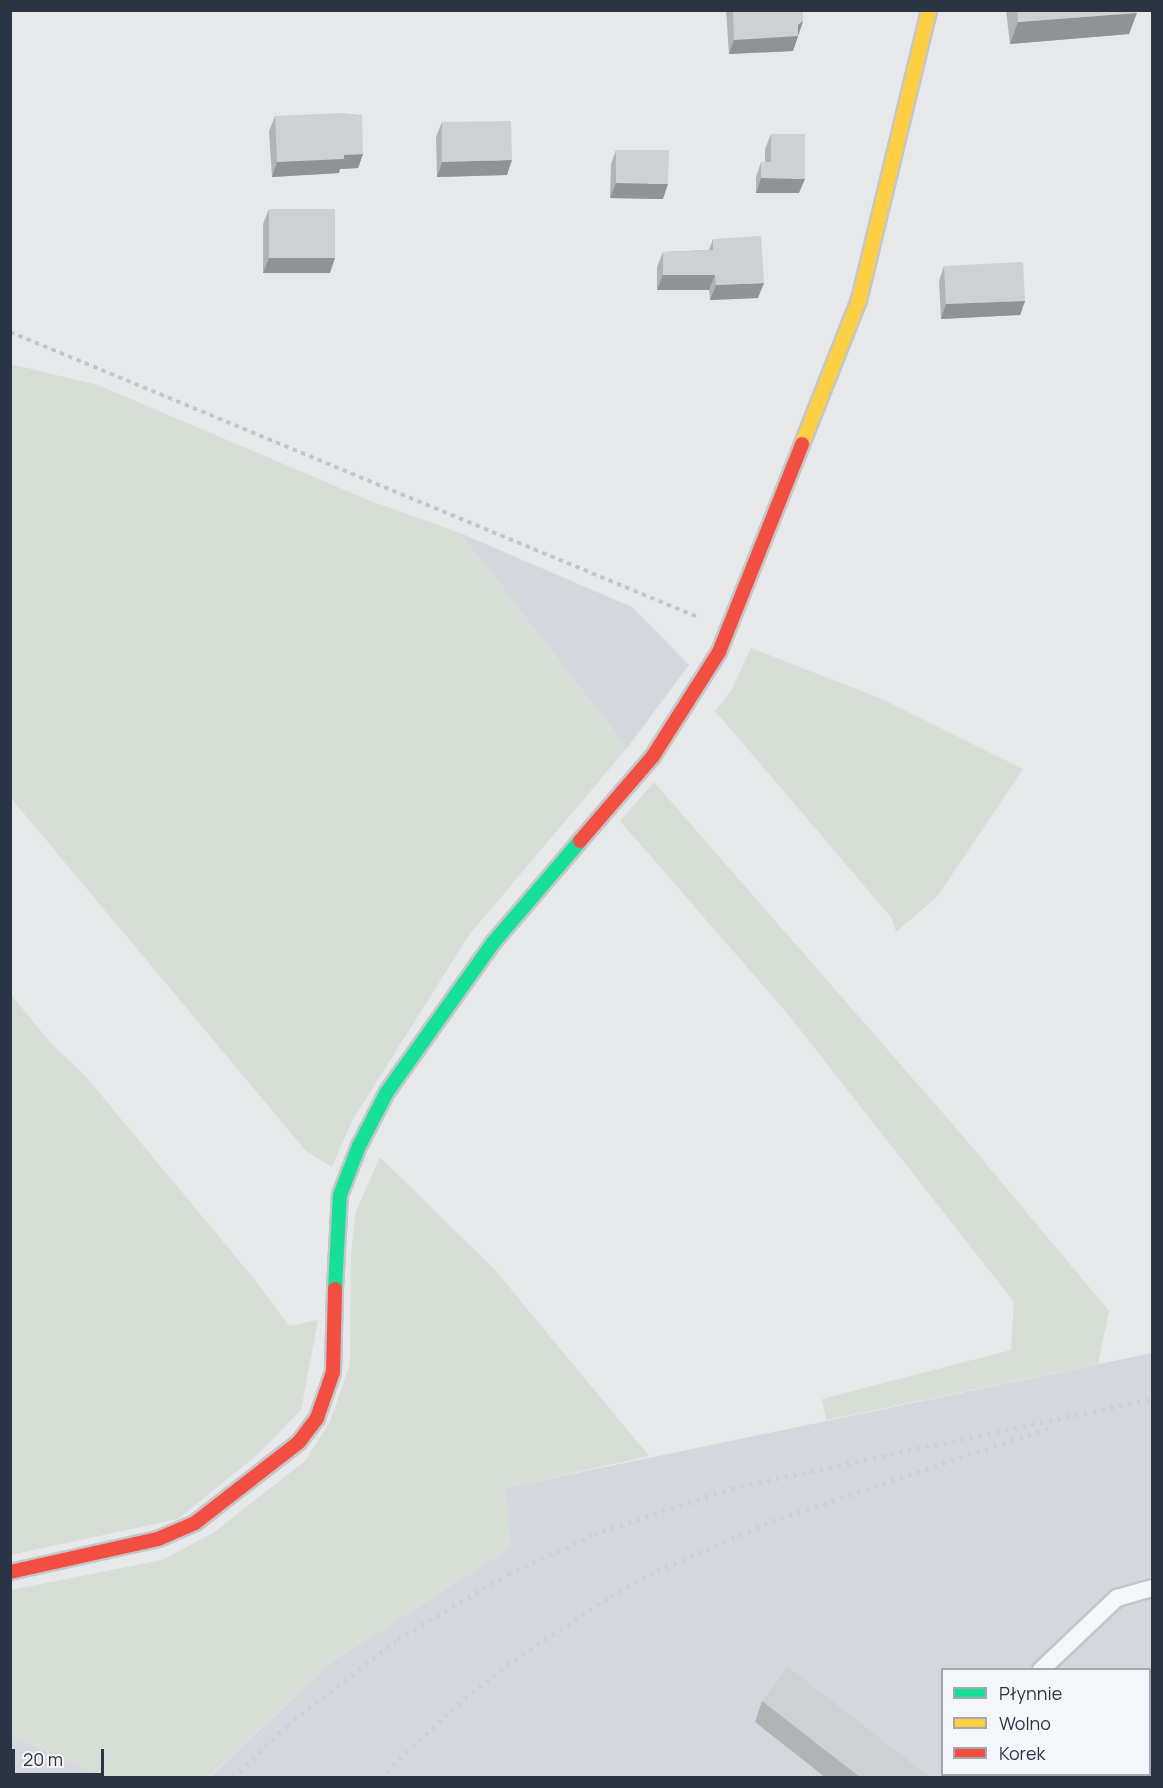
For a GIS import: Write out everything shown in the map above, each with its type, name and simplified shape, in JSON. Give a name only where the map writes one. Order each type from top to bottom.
[{"type":"street","points":[[10,1572],[158,1539],[195,1523],[299,1442],[318,1418],[333,1372],[336,1227],[340,1195],[364,1137],[387,1092],[493,943],[616,802],[687,708],[728,630],[859,300],[929,10]]},
{"type":"lane","points":[[1043,1668],[1117,1598],[1152,1588]]},
{"type":"path","points":[[10,332],[728,630]]},
{"type":"shaded area","points":[[10,364],[98,385],[368,500],[460,533],[627,748],[469,935],[352,1121],[332,1167],[306,1151],[11,798]]},
{"type":"shaded area","points":[[460,533],[632,607],[689,665],[627,748]]},
{"type":"shaded area","points":[[751,648],[884,700],[1023,769],[937,897],[896,932],[891,917],[715,711],[731,691]]},
{"type":"shaded area","points":[[654,782],[962,1135],[1109,1311],[1098,1364],[826,1420],[822,1399],[1011,1350],[1014,1302],[787,1013],[620,821]]},
{"type":"shaded area","points":[[10,994],[52,1044],[87,1078],[255,1280],[289,1326],[318,1320],[301,1410],[257,1455],[178,1519],[10,1555]]},
{"type":"shaded area","points":[[380,1157],[495,1270],[649,1456],[506,1488],[510,1548],[330,1663],[209,1777],[105,1777],[11,1736],[11,1590],[162,1560],[213,1533],[305,1461],[330,1422],[350,1364],[351,1254],[356,1211]]},
{"type":"shaded area","points":[[1152,1353],[1152,1777],[209,1778],[330,1663],[510,1548],[505,1488]]},
{"type":"shaded area","points":[[11,1736],[105,1777],[11,1777]]},
{"type":"building","points":[[733,10],[800,10],[803,12],[803,21],[798,25],[798,36],[734,40]]},
{"type":"building","points":[[1017,10],[1136,10],[1137,13],[1018,22]]},
{"type":"building","points":[[342,113],[362,115],[363,154],[344,155],[344,159],[277,162],[275,116]]},
{"type":"building","points":[[511,121],[512,160],[442,162],[442,122]]},
{"type":"building","points":[[771,134],[805,134],[805,179],[761,178],[761,162],[771,162]]},
{"type":"building","points":[[616,150],[669,150],[668,184],[616,183]]},
{"type":"building","points":[[269,209],[335,209],[335,258],[269,258]]},
{"type":"building","points":[[761,236],[764,283],[716,285],[715,275],[663,275],[663,252],[713,250],[713,239]]},
{"type":"building","points":[[1023,262],[1025,301],[946,304],[944,266]]},
{"type":"building","points":[[788,1667],[931,1778],[861,1778],[762,1701]]},
{"type":"railway","points":[[233,1778],[287,1725],[398,1639],[508,1574],[594,1534],[732,1488],[1152,1399]]},
{"type":"railway","points":[[380,1778],[451,1710],[507,1665],[611,1596],[657,1571],[772,1521],[1049,1428]]},
{"type":"traffic: fast","points":[[335,1289],[340,1195],[359,1146],[387,1092],[493,943],[580,841]]},
{"type":"traffic: slow","points":[[802,444],[859,300],[929,10]]},
{"type":"traffic: jam","points":[[580,841],[653,756],[719,652],[802,444]]},
{"type":"traffic: jam","points":[[10,1572],[158,1539],[195,1523],[299,1442],[317,1418],[333,1372],[335,1289]]}]
